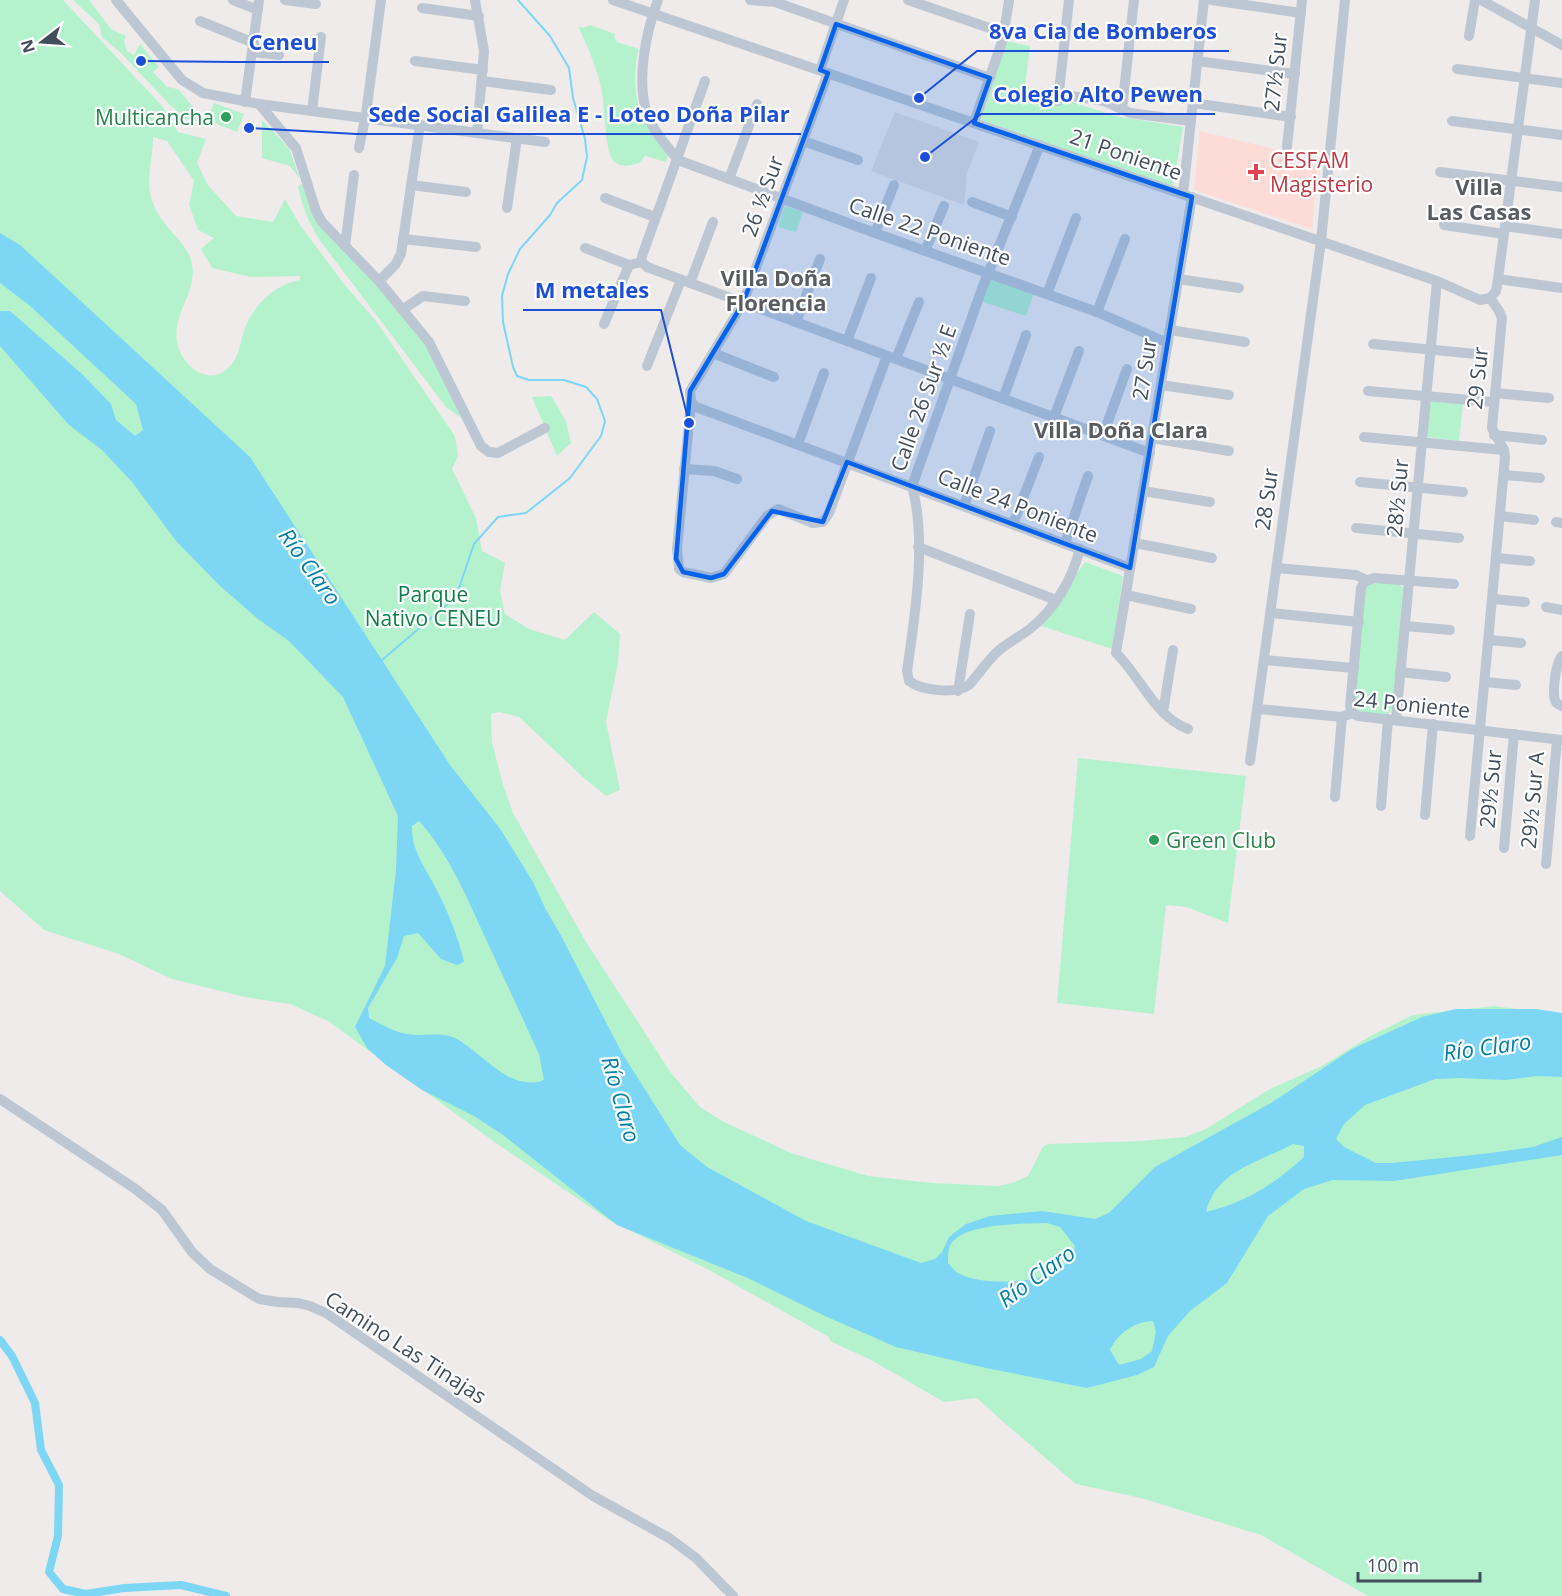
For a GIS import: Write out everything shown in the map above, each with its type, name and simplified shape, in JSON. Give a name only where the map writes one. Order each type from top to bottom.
[{"type":"street","points":[[116,0],[186,84],[203,93],[245,102],[544,142]]},
{"type":"street","points":[[233,0],[258,5],[245,102]]},
{"type":"street","points":[[285,0],[316,4]]},
{"type":"street","points":[[359,148],[381,0]]},
{"type":"street","points":[[475,0],[484,45],[477,133]]},
{"type":"street","name":"21 Poniente","points":[[613,0],[1437,281],[1480,300],[1490,298]]},
{"type":"street","points":[[658,0],[644,51],[645,104],[652,125],[678,160]]},
{"type":"street","points":[[750,0],[775,3],[990,78]]},
{"type":"street","name":"26 ½ Sur","points":[[844,0],[803,141],[744,303],[690,391],[691,402],[676,549],[679,569],[683,572],[711,578],[724,574],[767,516],[778,509],[813,523],[823,522],[829,513],[846,462]]},
{"type":"street","points":[[908,0],[1004,33]]},
{"type":"street","points":[[974,123],[1004,33],[1009,0]]},
{"type":"street","points":[[1069,0],[1058,98],[1099,99],[1122,110],[1191,121]]},
{"type":"street","points":[[1122,110],[1134,0]]},
{"type":"street","name":"27 Sur","points":[[1163,712],[1116,653],[1178,279],[1188,196],[1191,121],[1204,0]]},
{"type":"street","points":[[1211,0],[1301,13]]},
{"type":"street","name":"27½ Sur","points":[[1287,147],[1302,0]]},
{"type":"street","name":"28 Sur","points":[[1250,761],[1321,241],[1346,0]]},
{"type":"street","points":[[1469,36],[1475,0]]},
{"type":"street","points":[[1481,0],[1562,45]]},
{"type":"street","points":[[1490,298],[1496,291],[1498,279],[1535,0]]},
{"type":"street","points":[[422,8],[479,16]]},
{"type":"street","points":[[200,21],[253,47],[279,55]]},
{"type":"street","points":[[312,111],[321,37]]},
{"type":"street","points":[[415,61],[551,90]]},
{"type":"street","points":[[1197,61],[1295,74]]},
{"type":"street","points":[[1456,69],[1562,82]]},
{"type":"street","points":[[705,81],[642,256],[642,262],[647,267],[1150,453]]},
{"type":"street","points":[[1193,103],[1291,117]]},
{"type":"street","points":[[259,104],[296,148],[316,211],[327,228],[379,281],[432,348],[480,446],[489,452],[498,453],[545,429]]},
{"type":"street","points":[[729,179],[757,104]]},
{"type":"street","points":[[1452,121],[1562,135]]},
{"type":"street","points":[[379,281],[399,260],[420,125]]},
{"type":"street","points":[[507,208],[517,138]]},
{"type":"street","points":[[803,141],[858,160]]},
{"type":"street","name":"Calle 26 Sur ½ E","points":[[961,690],[918,686],[909,681],[907,676],[917,605],[917,513],[912,486],[988,273],[1040,145]]},
{"type":"street","name":"Calle 22 Poniente","points":[[678,160],[1097,312],[1168,344]]},
{"type":"street","points":[[1440,172],[1562,187]]},
{"type":"street","points":[[345,246],[354,175]]},
{"type":"street","points":[[411,185],[466,192]]},
{"type":"street","points":[[875,233],[894,185]]},
{"type":"street","points":[[605,198],[656,217]]},
{"type":"street","points":[[972,202],[1012,218]]},
{"type":"street","points":[[925,251],[944,206]]},
{"type":"street","points":[[1047,294],[1076,218]]},
{"type":"street","points":[[648,366],[713,222]]},
{"type":"street","points":[[1444,225],[1562,234]]},
{"type":"street","points":[[404,239],[476,248]]},
{"type":"street","points":[[1097,312],[1125,239]]},
{"type":"street","points":[[585,248],[629,265],[642,262]]},
{"type":"street","points":[[796,322],[820,259]]},
{"type":"street","points":[[604,324],[629,265]]},
{"type":"street","points":[[847,341],[871,278]]},
{"type":"street","points":[[1178,279],[1239,288]]},
{"type":"street","points":[[1498,279],[1562,288]]},
{"type":"street","name":"28½ Sur","points":[[1381,806],[1405,626],[1437,281]]},
{"type":"street","points":[[402,310],[423,296],[465,301]]},
{"type":"street","name":"29 Sur","points":[[1490,298],[1500,311],[1502,318],[1492,428],[1504,450]]},
{"type":"street","points":[[846,462],[919,302]]},
{"type":"street","points":[[1170,330],[1245,342]]},
{"type":"street","points":[[1003,399],[1026,335]]},
{"type":"street","points":[[1373,344],[1476,354]]},
{"type":"street","points":[[1054,417],[1079,351]]},
{"type":"street","points":[[713,353],[774,378]]},
{"type":"street","points":[[1103,435],[1127,369]]},
{"type":"street","points":[[798,444],[824,373]]},
{"type":"street","points":[[1161,385],[1229,395]]},
{"type":"street","points":[[1368,390],[1426,396],[1549,398]]},
{"type":"street","name":"Calle 24 Poniente","points":[[691,402],[696,406],[1130,568]]},
{"type":"street","points":[[964,506],[990,431]]},
{"type":"street","points":[[1494,435],[1542,440]]},
{"type":"street","points":[[1364,437],[1504,450],[1497,558],[1470,836]]},
{"type":"street","points":[[1152,438],[1229,451]]},
{"type":"street","points":[[1013,524],[1039,457]]},
{"type":"street","points":[[684,469],[714,471],[737,479]]},
{"type":"street","points":[[1504,475],[1540,478]]},
{"type":"street","points":[[1065,543],[1088,476]]},
{"type":"street","points":[[1360,483],[1463,492]]},
{"type":"street","points":[[1143,491],[1210,502]]},
{"type":"street","points":[[1500,516],[1534,520]]},
{"type":"street","points":[[1356,528],[1459,538]]},
{"type":"street","points":[[1135,543],[1212,558]]},
{"type":"street","points":[[918,547],[1056,600]]},
{"type":"street","points":[[961,690],[997,652],[1032,627],[1056,600],[1070,577],[1080,549]]},
{"type":"street","points":[[1497,558],[1530,561]]},
{"type":"street","points":[[1277,568],[1356,575],[1366,580],[1374,578],[1454,584]]},
{"type":"street","points":[[1335,797],[1347,715],[1350,709],[1361,588],[1366,580]]},
{"type":"street","points":[[1126,595],[1191,609]]},
{"type":"street","points":[[1493,599],[1525,602]]},
{"type":"street","points":[[1546,607],[1562,610]]},
{"type":"street","points":[[1271,613],[1359,622]]},
{"type":"street","points":[[961,690],[970,614]]},
{"type":"street","points":[[1405,626],[1450,630]]},
{"type":"street","points":[[1489,640],[1521,643]]},
{"type":"street","points":[[1173,650],[1163,712],[1175,724],[1188,729]]},
{"type":"street","points":[[1562,656],[1557,661],[1554,697],[1562,706]]},
{"type":"street","points":[[1264,660],[1354,668]]},
{"type":"street","points":[[1400,672],[1446,677]]},
{"type":"street","points":[[1485,682],[1516,685]]},
{"type":"street","name":"24 Poniente","points":[[1258,709],[1392,719],[1560,740]]},
{"type":"street","points":[[1425,815],[1433,724]]},
{"type":"street","name":"29½ Sur","points":[[1504,848],[1514,734]]},
{"type":"street","name":"29½ Sur A","points":[[1546,864],[1560,740]]},
{"type":"street","name":"Camino Las Tinajas","points":[[0,1099],[134,1188],[162,1210],[192,1252],[210,1269],[259,1299],[298,1303],[326,1314],[593,1496],[669,1538],[696,1558],[733,1596]]},
{"type":"highlighted area","points":[[836,24],[990,78],[974,123],[1192,197],[1130,568],[847,462],[823,522],[772,511],[724,574],[711,578],[683,572],[676,559],[690,391],[743,303],[828,73],[820,70]]},
{"type":"shaded area","points":[[895,112],[979,142],[967,173],[964,205],[871,171]]},
{"type":"shaded area","name":"CESFAM Magisterio","points":[[1200,131],[1286,152],[1318,155],[1312,229],[1194,190]]},
{"type":"green space","name":"Parque Nativo CENEU","points":[[0,0],[63,0],[163,107],[178,132],[206,139],[197,163],[207,184],[236,216],[273,222],[285,199],[300,225],[344,284],[376,321],[455,436],[458,456],[452,469],[476,518],[482,551],[505,563],[500,590],[505,614],[529,629],[565,640],[594,612],[620,634],[618,663],[606,722],[620,790],[606,796],[519,717],[499,712],[491,714],[492,742],[513,813],[586,942],[671,1073],[700,1107],[724,1122],[791,1153],[868,1176],[932,1183],[998,1186],[1028,1176],[1043,1147],[1048,1144],[1185,1137],[1206,1129],[1268,1090],[1322,1066],[1372,1035],[1413,1015],[1494,1006],[1562,1015],[1562,1596],[1368,1596],[1261,1535],[1141,1498],[1076,1484],[977,1398],[944,1402],[871,1360],[830,1341],[829,1337],[711,1271],[609,1220],[493,1141],[328,1021],[290,1004],[245,997],[172,979],[119,954],[44,930],[0,891]],"holes":[[[153,137],[167,141],[194,181],[189,205],[198,230],[214,238],[201,249],[212,268],[251,277],[300,276],[300,280],[272,292],[257,307],[247,324],[235,360],[222,373],[214,375],[206,375],[192,368],[178,346],[176,333],[178,321],[192,279],[192,265],[188,253],[157,211],[151,197],[149,182]]]},
{"type":"green space","points":[[73,0],[89,0],[111,29],[126,36],[124,41],[127,51],[134,55],[140,44],[159,67],[153,72],[167,87],[178,89],[203,119],[200,123],[186,119],[168,103],[121,53],[102,37],[99,24]]},
{"type":"green space","points":[[590,25],[615,34],[617,42],[639,49],[635,73],[637,100],[644,120],[668,155],[666,162],[645,156],[639,163],[628,165],[618,164],[613,160],[608,146],[599,79],[578,26],[583,28]]},
{"type":"green space","points":[[1005,41],[1030,46],[1025,87],[1116,116],[1183,127],[1173,187],[980,120]]},
{"type":"green space","name":"Multicancha","points":[[214,103],[244,114],[237,132],[207,120]]},
{"type":"green space","points":[[262,120],[289,148],[300,179],[290,166],[262,158]]},
{"type":"green space","points":[[301,184],[304,185],[311,210],[382,287],[434,357],[461,418],[446,407],[321,242],[304,209],[298,187]]},
{"type":"green space","points":[[785,206],[803,212],[796,232],[778,227]]},
{"type":"green space","points":[[989,275],[1035,289],[1026,316],[980,301]]},
{"type":"green space","points":[[551,396],[566,421],[571,443],[557,456],[532,397]]},
{"type":"green space","points":[[1430,400],[1463,403],[1459,441],[1426,437]]},
{"type":"green space","points":[[1085,562],[1123,576],[1112,649],[1035,624],[1061,596]]},
{"type":"green space","points":[[1372,581],[1398,583],[1403,588],[1393,709],[1387,715],[1359,712],[1354,705],[1365,588]]},
{"type":"green space","name":"Green Club","points":[[1078,758],[1246,776],[1228,923],[1186,907],[1166,905],[1154,1014],[1057,1003]]},
{"type":"water","name":"Río Claro","points":[[0,233],[20,245],[250,457],[450,765],[501,830],[533,882],[622,1053],[680,1145],[707,1167],[806,1221],[921,1263],[935,1259],[942,1252],[949,1237],[966,1224],[990,1216],[1042,1211],[1095,1219],[1109,1213],[1155,1167],[1271,1103],[1352,1049],[1422,1017],[1456,1009],[1536,1009],[1562,1013],[1562,1077],[1537,1076],[1505,1080],[1435,1079],[1365,1105],[1344,1124],[1336,1139],[1344,1147],[1376,1163],[1483,1154],[1533,1147],[1562,1137],[1562,1155],[1394,1181],[1333,1180],[1304,1189],[1268,1216],[1227,1283],[1190,1311],[1168,1336],[1154,1367],[1137,1375],[1087,1388],[896,1347],[825,1316],[750,1279],[617,1225],[503,1135],[474,1116],[422,1090],[386,1065],[367,1048],[355,1027],[385,966],[396,870],[398,816],[343,697],[289,641],[258,619],[220,586],[177,542],[132,482],[102,450],[69,425],[0,346],[0,311],[10,311],[83,375],[111,404],[116,420],[135,436],[143,430],[136,404],[29,305],[0,283]],"holes":[[[419,821],[439,847],[456,876],[539,1054],[544,1080],[532,1083],[509,1077],[457,1039],[439,1035],[402,1033],[369,1018],[368,1008],[397,958],[404,936],[418,933],[441,959],[457,965],[464,962],[447,911],[413,842],[412,826]],[[1293,1144],[1304,1146],[1304,1157],[1259,1191],[1247,1198],[1206,1212],[1219,1186],[1254,1162]],[[1047,1223],[1060,1227],[1075,1246],[1071,1256],[1060,1269],[1051,1274],[1009,1282],[968,1277],[958,1273],[948,1263],[949,1248],[965,1233],[1008,1224]],[[1153,1321],[1156,1332],[1152,1351],[1141,1359],[1119,1365],[1110,1350],[1113,1344],[1127,1330]]]},
{"type":"waterway","points":[[382,660],[456,597],[474,544],[498,517],[526,513],[570,478],[601,436],[605,421],[597,399],[586,387],[564,380],[529,380],[517,376],[503,322],[502,296],[508,274],[520,249],[550,215],[557,203],[582,180],[587,157],[585,139],[573,98],[569,68],[550,36],[518,0]]},
{"type":"waterway","points":[[0,1340],[12,1356],[35,1403],[41,1450],[59,1485],[58,1536],[49,1572],[63,1589],[86,1594],[124,1588],[181,1585],[226,1596]]},
{"type":"place","name":"Ceneu","points":[[141,61]]},
{"type":"place","name":"8va Cia de Bomberos","points":[[919,98]]},
{"type":"place","name":"Multicancha","points":[[226,117]]},
{"type":"place","name":"Sede Social Galilea E - Loteo Doña Pilar","points":[[249,128]]},
{"type":"place","name":"Colegio Alto Pewen","points":[[925,157]]},
{"type":"place","name":"CESFAM Magisterio","points":[[1256,172]]},
{"type":"place","name":"M metales","points":[[689,423]]},
{"type":"place","name":"Green Club","points":[[1154,840]]},
{"type":"district","name":"Villa Las Casas","points":[[1479,198]]},
{"type":"district","name":"Villa Doña Florencia","points":[[776,290]]},
{"type":"district","name":"Villa Doña Clara","points":[[1121,429]]}]
